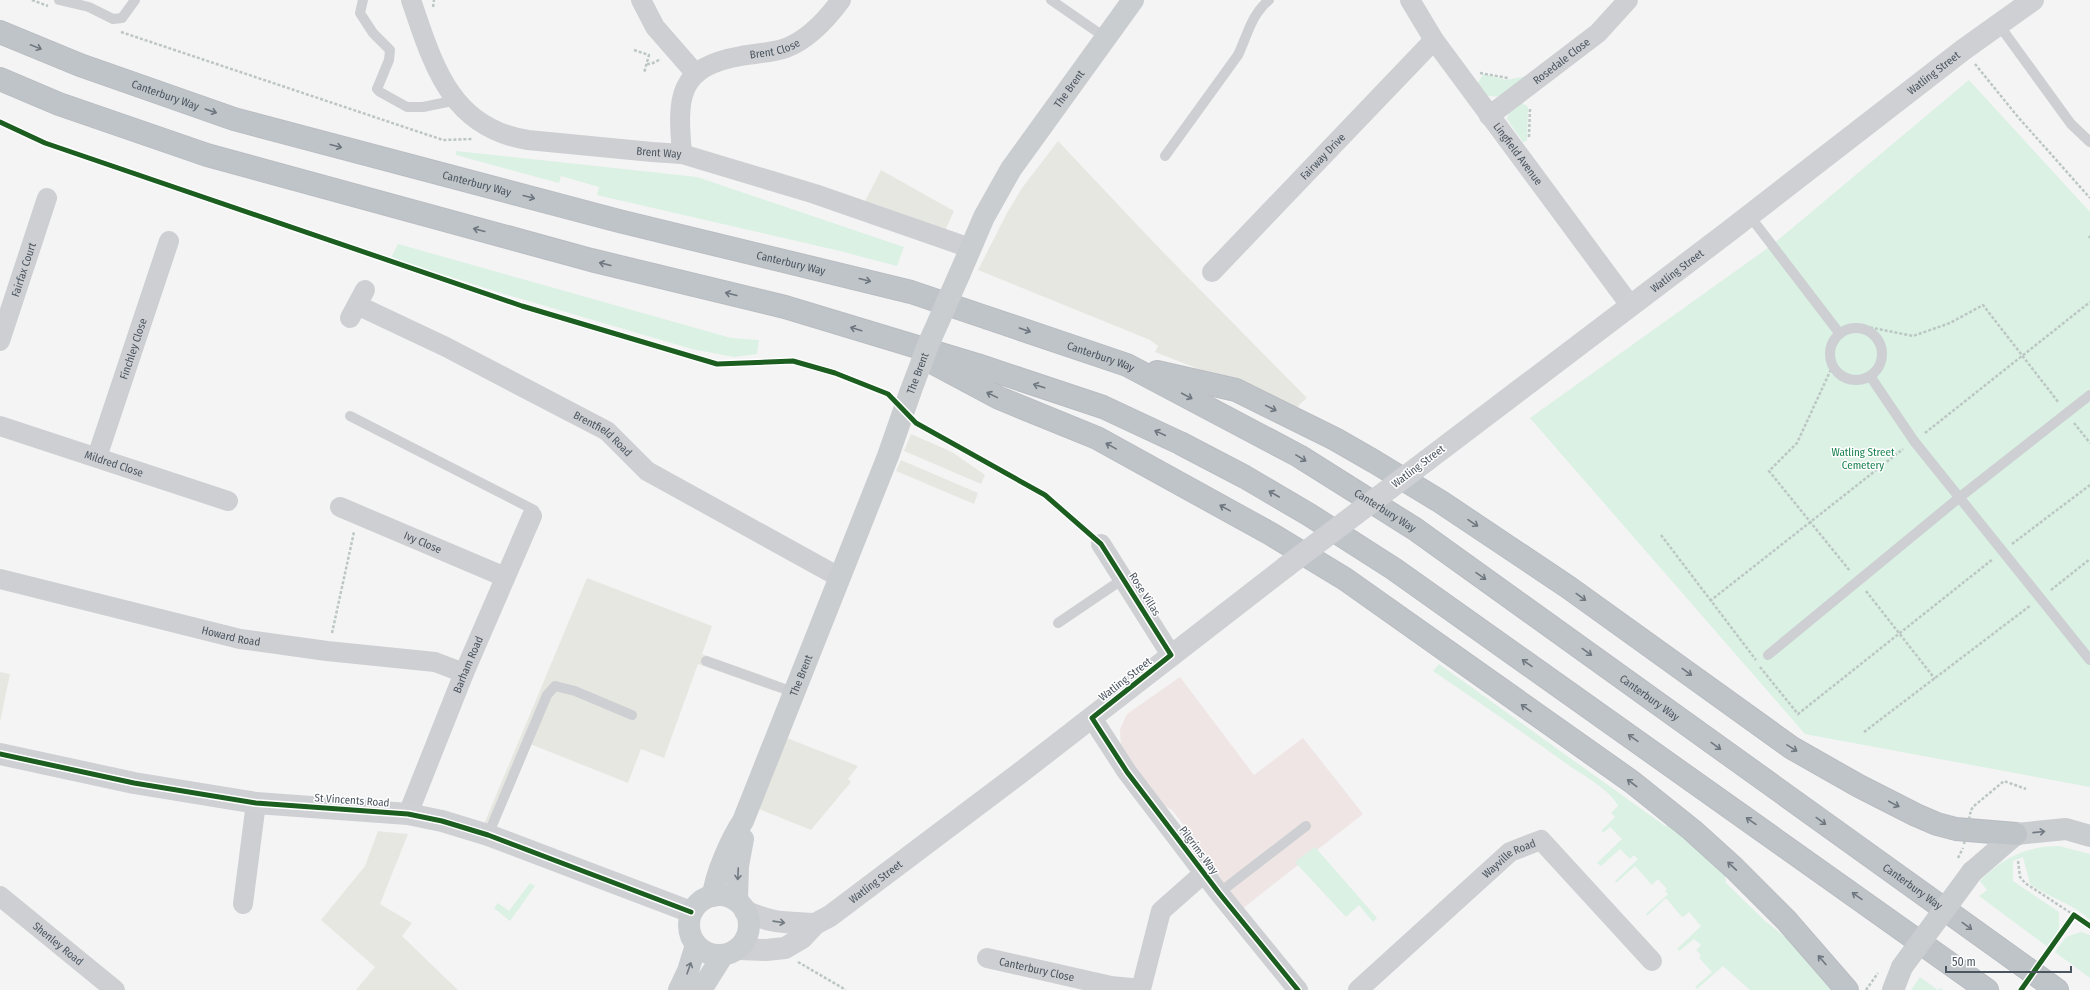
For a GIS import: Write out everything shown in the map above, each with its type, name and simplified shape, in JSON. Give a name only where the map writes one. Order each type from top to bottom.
[{"type":"highway","name":"Canterbury Way","points":[[0,32],[80,64],[234,119],[619,221],[911,292],[1127,365],[1299,456],[1415,529],[2057,990]]},
{"type":"highway","points":[[0,79],[59,104],[207,155],[591,260],[785,307],[978,365],[1103,407],[1180,443],[1308,514],[1394,569],[1987,990]]},
{"type":"highway","points":[[894,340],[986,392],[1097,438],[1271,534],[1345,580],[1632,782],[1692,830],[1734,868],[1778,912],[1847,990]]},
{"type":"highway","points":[[1127,365],[1236,390],[1335,439],[1460,514],[1568,587],[1792,748],[1859,786],[1937,824],[1956,829],[2016,834]]},
{"type":"main road","name":"The Brent","points":[[712,896],[714,884],[732,838],[743,821],[840,577],[928,345],[984,218],[1011,169],[1133,0]]},
{"type":"main road","name":"Watling Street","points":[[731,952],[785,948],[802,938],[815,924],[830,916],[1092,718],[1287,566],[1749,216],[1964,50],[2033,0]]},
{"type":"main road","name":"St Vincents Road","points":[[0,754],[134,783],[256,803],[408,814],[442,821],[488,835],[691,912]]},
{"type":"main road","name":"The Brent","points":[[701,990],[731,952],[743,945],[750,930],[749,921],[741,906],[738,866],[743,837],[743,821]]},
{"type":"main road","points":[[1893,990],[1902,968],[1972,872],[2016,834],[2066,829],[2090,821]]},
{"type":"main road","points":[[2066,829],[2090,836]]},
{"type":"main road","points":[[731,952],[710,953],[696,945],[688,928],[691,912],[700,903],[712,896],[721,894],[762,919],[780,923],[815,924]]},
{"type":"main road","points":[[680,990],[696,945]]},
{"type":"street","name":"Brent Way","points":[[412,0],[435,67],[441,80],[457,100],[480,120],[493,128],[516,138],[682,154],[815,194],[970,248]]},
{"type":"street","points":[[641,0],[655,27],[696,74]]},
{"type":"street","name":"Brent Close","points":[[682,154],[679,126],[680,109],[685,89],[696,74],[713,62],[792,46],[821,24],[841,0]]},
{"type":"street","name":"Lingfield Avenue","points":[[1410,0],[1434,40],[1630,305]]},
{"type":"street","name":"Rosedale Close","points":[[1489,116],[1598,33],[1628,0]]},
{"type":"street","name":"Fairway Drive","points":[[1212,272],[1434,40]]},
{"type":"street","name":"Fairfax Court","points":[[0,341],[47,198]]},
{"type":"street","name":"Finchley Close","points":[[97,457],[169,241]]},
{"type":"street","name":"Brentfield Road","points":[[358,304],[607,431],[647,471],[840,577]]},
{"type":"street","name":"Mildred Close","points":[[0,426],[228,501]]},
{"type":"street","name":"Ivy Close","points":[[340,507],[505,577]]},
{"type":"street","name":"Barham Road","points":[[408,814],[464,673],[532,516]]},
{"type":"street","name":"Rose Villas","points":[[1102,544],[1171,655]]},
{"type":"street","name":"Howard Road","points":[[0,579],[240,639],[328,651],[435,662],[464,673]]},
{"type":"street","name":"Pilgrims Way","points":[[1092,718],[1127,772],[1204,874],[1298,990]]},
{"type":"street","points":[[243,904],[256,803]]},
{"type":"street","name":"Wayville Road","points":[[1358,990],[1510,852],[1541,840],[1652,961]]},
{"type":"street","name":"Canterbury Close","points":[[987,958],[1111,986],[1141,989],[1161,911],[1204,874]]},
{"type":"street","name":"Shenley Road","points":[[0,896],[115,990]]},
{"type":"lane","points":[[56,4],[89,7],[113,19],[122,18],[135,0]]},
{"type":"lane","points":[[363,0],[360,13],[373,33],[390,50],[389,60],[377,89],[407,107],[423,107],[457,100]]},
{"type":"lane","points":[[1051,0],[1106,38]]},
{"type":"lane","points":[[1165,156],[1238,55],[1245,40],[1248,26],[1260,8],[1269,0]]},
{"type":"lane","points":[[1999,25],[2071,124],[2090,142]]},
{"type":"lane","points":[[1749,216],[1840,334]]},
{"type":"lane","points":[[1855,328],[1870,332],[1876,337],[1882,348],[1880,364],[1870,376],[1862,379],[1849,378],[1841,374],[1833,365],[1830,352],[1833,343],[1840,334],[1855,328]]},
{"type":"lane","points":[[1870,376],[1914,441],[2090,660]]},
{"type":"lane","points":[[1768,654],[1960,497],[2090,395]]},
{"type":"lane","points":[[350,416],[534,510],[532,516]]},
{"type":"lane","points":[[1058,623],[1123,579]]},
{"type":"lane","points":[[706,661],[793,692]]},
{"type":"lane","points":[[488,835],[547,695],[554,686],[575,691],[632,715]]},
{"type":"lane","points":[[1219,893],[1306,826]]},
{"type":"path","points":[[32,0],[56,4]]},
{"type":"path","points":[[432,11],[434,0]]},
{"type":"path","points":[[118,31],[442,140],[480,139]]},
{"type":"path","points":[[634,50],[649,54],[644,73]]},
{"type":"path","points":[[1964,50],[2018,117],[2090,198]]},
{"type":"path","points":[[647,64],[658,62],[665,56]]},
{"type":"path","points":[[1710,601],[2090,302]]},
{"type":"path","points":[[1855,328],[1868,328],[1913,336],[1950,323],[1983,305],[2090,442]]},
{"type":"path","points":[[1833,365],[1797,443],[1769,471],[1900,633],[1935,679]]},
{"type":"path","points":[[1661,535],[1759,666],[1798,714],[2003,551],[2090,485]]},
{"type":"path","points":[[328,651],[358,514]]},
{"type":"path","points":[[1864,732],[2090,559]]},
{"type":"path","points":[[1759,666],[1768,654]]},
{"type":"path","points":[[1964,844],[1974,806],[2004,781],[2026,789]]},
{"type":"path","points":[[2018,862],[2020,876],[2028,886],[2080,919]]},
{"type":"path","points":[[2070,921],[2074,915]]},
{"type":"path","points":[[794,960],[846,990]]},
{"type":"shaded area","points":[[1058,141],[1160,249],[1307,398],[1300,404],[1296,411],[1155,352],[1158,346],[1150,340],[978,270],[1007,213],[1022,188]]},
{"type":"shaded area","points":[[881,170],[954,211],[944,233],[862,207]]},
{"type":"shaded area","points":[[911,434],[952,452],[985,475],[981,484],[904,451]]},
{"type":"shaded area","points":[[901,460],[978,493],[974,504],[896,471]]},
{"type":"shaded area","points":[[587,578],[712,626],[702,654],[778,681],[774,691],[698,664],[664,758],[641,749],[628,783],[530,744],[496,828],[484,824]]},
{"type":"shaded area","points":[[0,672],[10,674],[0,722]]},
{"type":"shaded area","points":[[1180,677],[1254,775],[1303,738],[1363,814],[1242,909],[1196,848],[1194,838],[1172,810],[1158,802],[1121,748],[1120,729],[1127,714]]},
{"type":"shaded area","points":[[787,738],[858,766],[848,779],[851,782],[811,830],[759,809]]},
{"type":"shaded area","points":[[378,831],[408,834],[380,904],[412,923],[402,936],[458,990],[356,990],[375,967],[321,920],[365,866]]},
{"type":"green space","points":[[1483,74],[1506,80],[1528,76],[1501,97],[1488,96],[1478,83]]},
{"type":"green space","name":"Watling Street Cemetery","points":[[1969,80],[2090,212],[2090,787],[1805,734],[1530,418],[1772,245]]},
{"type":"green space","points":[[1522,103],[1528,107],[1527,141],[1523,142],[1507,119],[1509,112]]},
{"type":"green space","points":[[456,151],[697,177],[904,247],[897,266],[840,251],[597,195],[599,187],[561,176],[559,183],[456,155]]},
{"type":"green space","points":[[398,244],[731,338],[759,340],[757,354],[734,357],[692,349],[501,293],[391,258]]},
{"type":"green space","points":[[1439,664],[1665,826],[1668,825],[1725,874],[1726,883],[1764,920],[1795,945],[1834,990],[1750,990],[1723,966],[1697,989],[1695,987],[1712,972],[1699,958],[1701,955],[1696,950],[1701,945],[1694,939],[1679,951],[1677,949],[1701,926],[1689,912],[1683,917],[1681,916],[1666,898],[1647,916],[1646,914],[1668,894],[1665,891],[1667,889],[1658,879],[1652,885],[1635,866],[1616,883],[1615,881],[1638,859],[1634,855],[1630,859],[1620,849],[1601,866],[1597,863],[1622,839],[1610,827],[1604,832],[1601,831],[1615,817],[1611,813],[1618,806],[1614,800],[1594,782],[1433,671]]},
{"type":"green space","points":[[2059,846],[2090,854],[2090,920],[2076,909],[2030,884],[2023,857],[2013,861],[2013,881],[2059,912],[2059,931],[2048,947],[1979,896],[1987,890],[1980,881],[1997,866],[2016,855],[2036,848]]},
{"type":"green space","points":[[1315,847],[1377,918],[1373,922],[1359,905],[1346,917],[1295,862]]},
{"type":"green space","points":[[530,883],[535,886],[510,921],[494,908],[498,903],[509,911]]},
{"type":"green space","points":[[2081,932],[2090,935],[2090,978],[2055,952],[2066,937]]},
{"type":"green space","points":[[1920,977],[1938,990],[1911,990]]},
{"type":"cycle path","points":[[0,122],[45,143],[522,306],[717,364],[793,361],[835,373],[888,394],[916,423],[1045,495],[1101,544],[1171,655],[1092,718],[1127,772],[1219,893],[1298,990]]},
{"type":"cycle path","points":[[0,754],[134,783],[256,803],[408,814],[442,821],[488,835],[691,912]]},
{"type":"cycle path","points":[[2021,990],[2074,915],[2090,926]]}]
